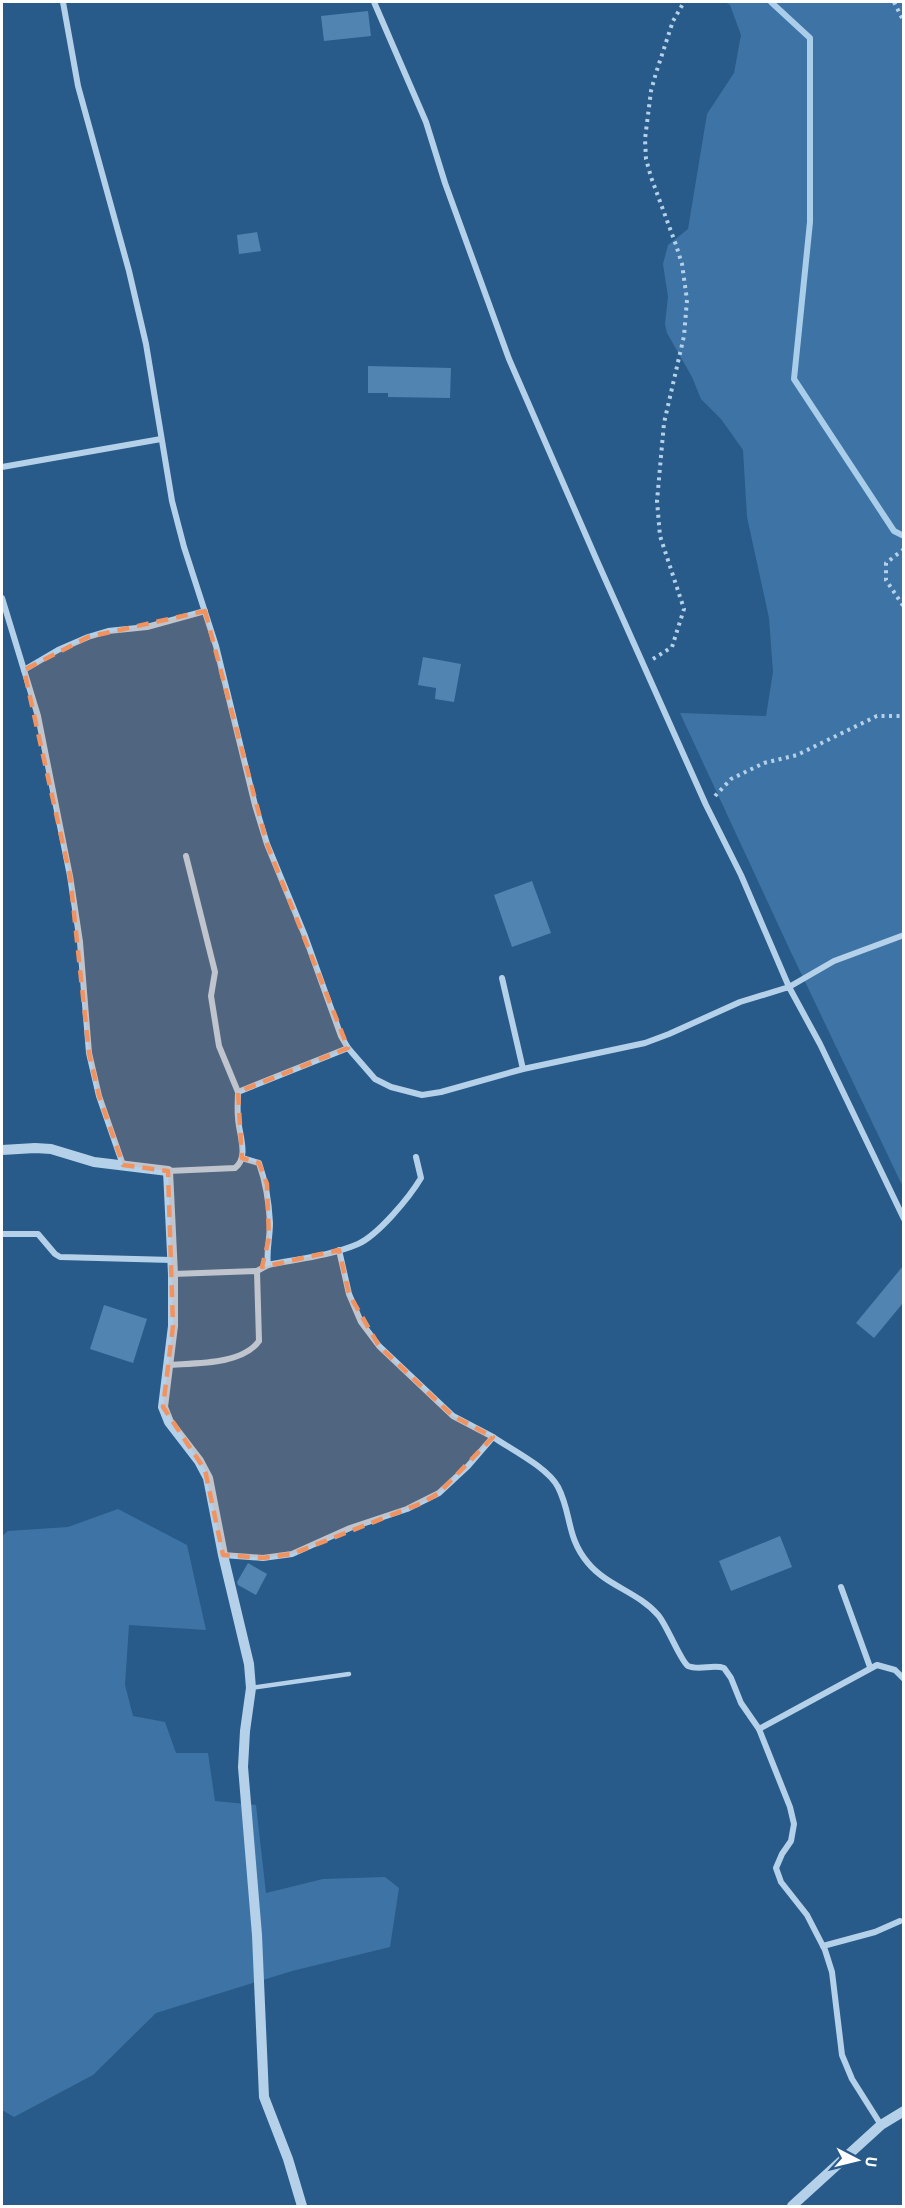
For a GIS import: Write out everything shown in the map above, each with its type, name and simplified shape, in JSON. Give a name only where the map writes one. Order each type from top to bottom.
[{"type":"street","points":[[63,2],[78,86],[146,344],[172,501],[222,667],[255,805],[267,844],[305,936],[341,1036],[348,1048],[375,1079],[409,1093],[422,1095],[441,1092],[523,1069],[645,1042],[669,1034],[740,1002],[789,987],[834,961],[903,935]]},
{"type":"street","points":[[374,2],[426,122],[445,183],[509,359],[789,987],[820,1044],[903,1218]]},
{"type":"street","points":[[2,467],[161,438]]},
{"type":"street","points":[[2,598],[38,716],[70,876],[80,942],[88,1053],[99,1096],[123,1165]]},
{"type":"street","points":[[24,670],[58,650],[88,637],[108,631],[147,627],[205,611]]},
{"type":"street","points":[[2,1150],[51,1149],[94,1162],[168,1171],[235,1168],[240,1165],[242,1158],[238,1092],[219,1046],[211,996],[214,972],[186,856]]},
{"type":"street","points":[[502,978],[523,1069]]},
{"type":"street","points":[[238,1092],[348,1048]]},
{"type":"street","points":[[173,1274],[257,1271],[268,1265],[357,1244],[384,1224],[417,1185],[422,1175],[416,1157]]},
{"type":"street","points":[[242,1158],[259,1163],[267,1184],[270,1223],[266,1250],[268,1265]]},
{"type":"street","points":[[168,1171],[173,1326],[163,1407],[170,1422],[205,1470],[249,1664],[251,1688],[243,1767],[256,1935],[264,2097],[288,2159],[302,2206]]},
{"type":"street","points":[[2,1234],[38,1234],[60,1257],[172,1260]]},
{"type":"street","points":[[339,1250],[350,1294],[361,1322],[379,1346],[453,1416],[493,1437],[541,1469],[553,1480],[562,1497],[574,1541],[586,1561],[606,1580],[638,1598],[658,1615],[672,1636],[684,1663],[694,1667],[719,1666],[728,1672],[741,1703],[759,1729],[794,1824],[791,1841],[776,1868],[781,1882],[807,1915],[823,1946],[831,1972],[842,2055],[852,2079],[881,2125]]},
{"type":"street","points":[[168,1365],[226,1359],[253,1350],[259,1341],[257,1271]]},
{"type":"street","points":[[223,1555],[263,1558],[292,1554],[350,1528],[407,1509],[439,1493],[468,1466],[493,1437]]},
{"type":"street","points":[[841,1587],[870,1667]]},
{"type":"street","points":[[759,1729],[870,1667],[881,1664],[895,1670],[903,1679]]},
{"type":"street","points":[[823,1946],[875,1932],[900,1921]]},
{"type":"street","points":[[793,2206],[881,2125],[903,2111]]},
{"type":"lane","points":[[251,1688],[350,1674]]},
{"type":"path","points":[[643,662],[672,647],[684,609],[660,536],[657,501],[664,423],[684,336],[687,300],[682,264],[651,177],[646,159],[645,139],[651,91],[656,73],[673,21],[684,2]]},
{"type":"path","points":[[894,2],[903,22]]},
{"type":"path","points":[[903,549],[886,563],[886,580],[903,607]]},
{"type":"path","points":[[706,805],[731,779],[764,763],[797,754],[877,716],[903,716]]},
{"type":"highlighted area","points":[[205,611],[267,844],[348,1048],[238,1092],[242,1158],[259,1163],[267,1184],[269,1238],[262,1267],[339,1250],[349,1294],[379,1346],[453,1416],[493,1437],[439,1493],[422,1503],[292,1554],[263,1558],[223,1555],[205,1470],[163,1407],[173,1326],[168,1171],[123,1165],[99,1096],[89,1053],[70,876],[24,670],[88,637]]},
{"type":"shaded area","points":[[725,2],[903,2],[903,1187],[680,713],[766,716],[773,672],[769,618],[747,517],[743,450],[721,419],[701,399],[692,377],[667,333],[665,324],[668,297],[663,264],[668,245],[688,229],[707,114],[734,73],[741,35],[730,5]]},
{"type":"shaded area","points":[[118,1509],[187,1545],[206,1630],[129,1625],[125,1685],[133,1716],[165,1722],[176,1753],[208,1753],[215,1801],[256,1805],[266,1893],[323,1879],[385,1877],[399,1888],[390,1947],[292,1971],[156,2013],[93,2075],[14,2117],[2,2110],[2,1536],[8,1531],[68,1527]]},
{"type":"building","points":[[368,11],[371,36],[324,41],[321,16]]},
{"type":"building","points":[[257,232],[261,251],[239,254],[237,235]]},
{"type":"building","points":[[368,366],[451,368],[450,398],[388,397],[388,393],[368,393]]},
{"type":"building","points":[[423,657],[461,664],[454,702],[435,699],[436,688],[418,685]]},
{"type":"building","points":[[532,881],[551,933],[512,947],[494,895]]},
{"type":"building","points":[[903,1266],[903,1303],[874,1338],[856,1323]]},
{"type":"building","points":[[104,1305],[147,1319],[133,1363],[90,1349]]},
{"type":"building","points":[[780,1536],[792,1567],[731,1591],[719,1561]]},
{"type":"building","points":[[248,1563],[267,1574],[256,1595],[238,1585],[237,1582]]},
{"type":"waterway","points":[[771,2],[810,38],[810,222],[794,379],[894,531],[904,536]]}]
